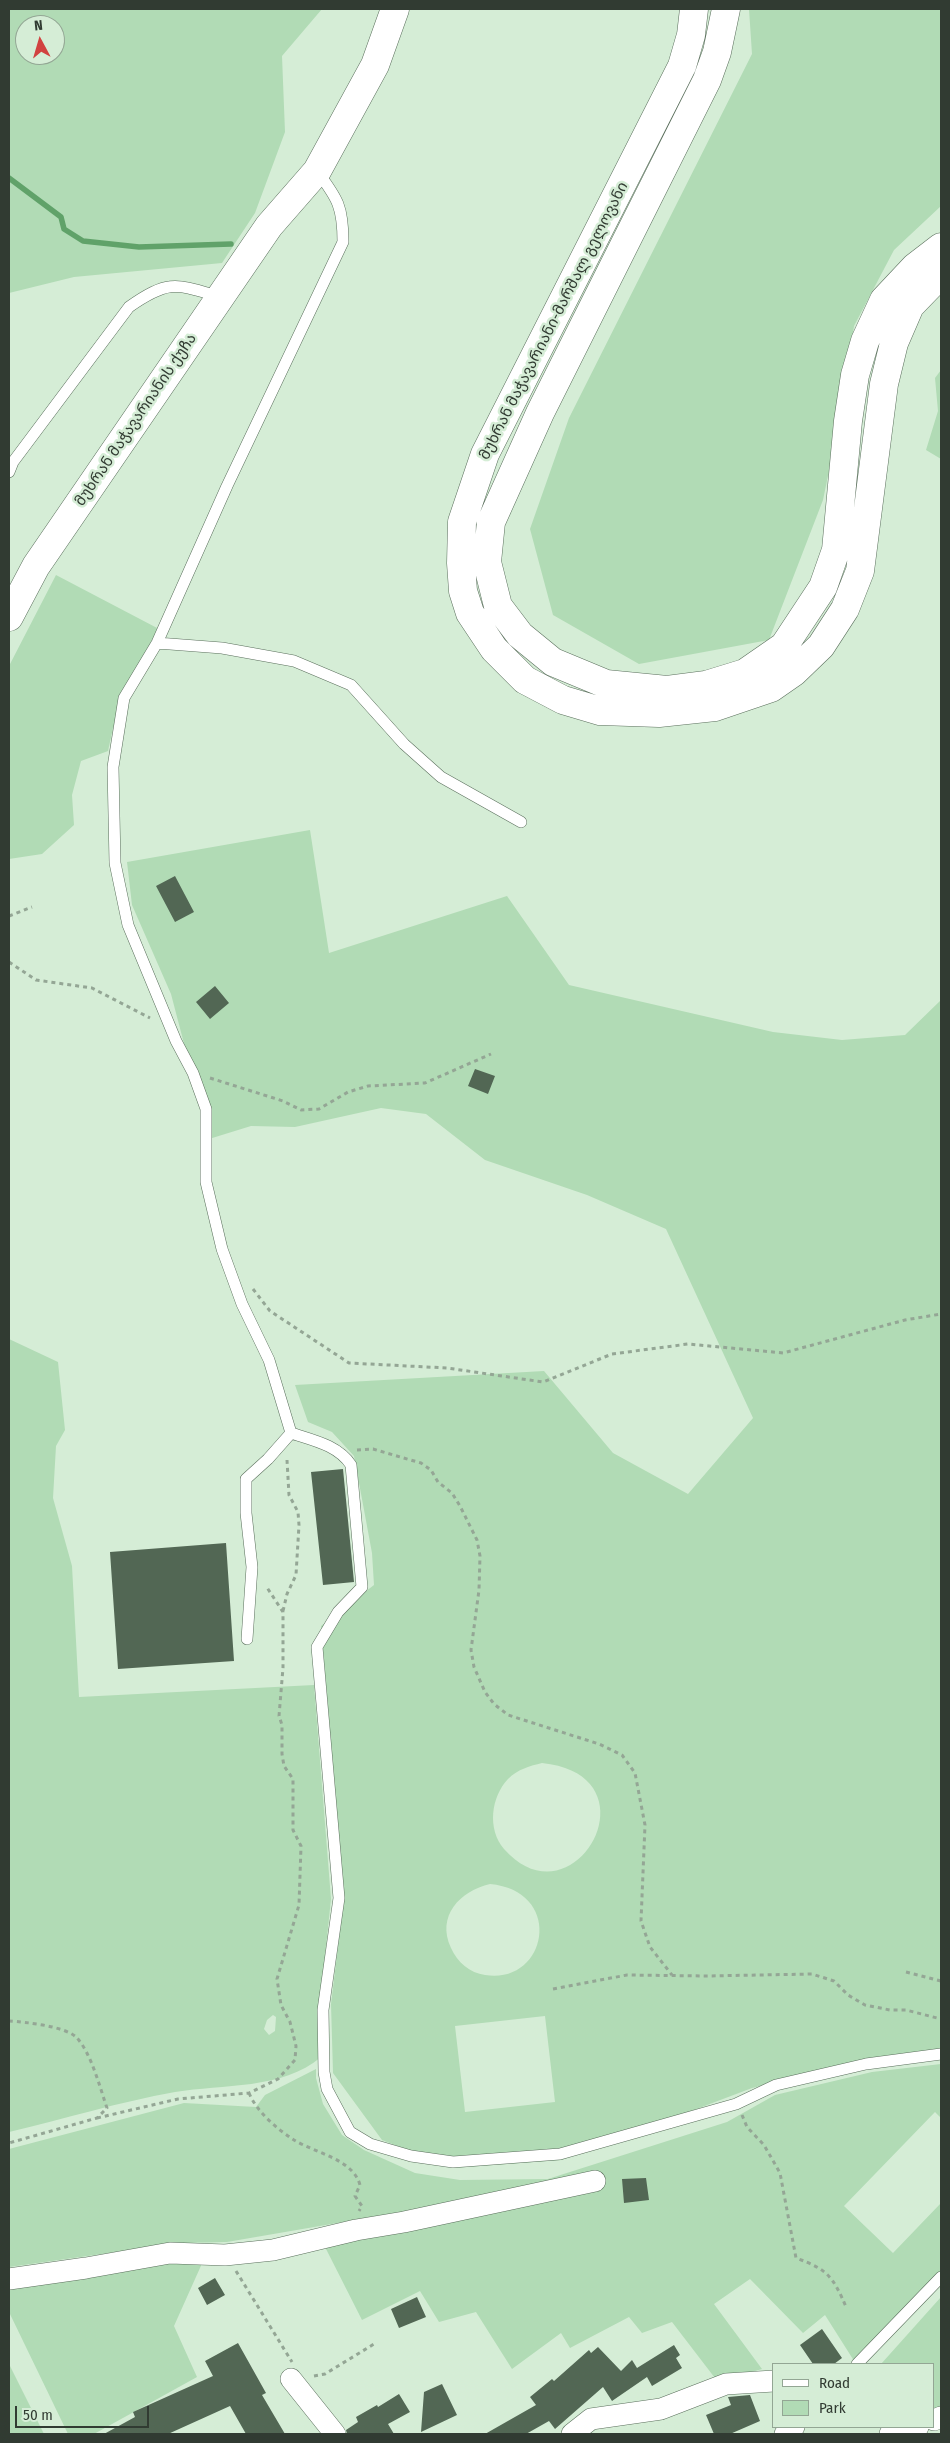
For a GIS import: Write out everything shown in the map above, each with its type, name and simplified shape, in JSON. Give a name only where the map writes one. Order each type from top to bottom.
[{"type":"main road","name":"მუხრან მაჭავარიანის ქუჩა","points":[[269,226],[293,178],[348,82],[380,9]]},
{"type":"main road","name":"მუხრან მაჭავარიანის ქუჩა","points":[[9,616],[36,566],[269,226],[317,171],[375,65],[394,9]]},
{"type":"main road","points":[[317,171],[340,146],[380,87],[393,62],[412,9]]},
{"type":"main road","name":"მუხრან მაჭავარიანი-მარშალ გელოვანი","points":[[694,9],[691,35],[682,66],[485,454],[462,522],[461,563],[463,591],[470,614],[494,649],[525,680],[563,700],[600,711],[659,713],[715,708],[771,688],[794,672],[821,646],[845,609],[860,571],[884,384],[894,342],[910,306],[941,274]]},
{"type":"main road","name":"მუხრან მაჭავარიანი-მარშალ გელოვანი","points":[[726,9],[717,52],[707,80],[540,413],[491,522],[487,562],[491,584],[498,606],[520,635],[553,662],[606,684],[667,690],[706,685],[745,673],[784,646],[823,586],[836,550],[848,421],[855,375],[865,341],[884,300],[914,266],[941,247]]},
{"type":"street","points":[[9,2279],[170,2253],[226,2255],[273,2250],[356,2230],[404,2222],[594,2181]]},
{"type":"street","points":[[291,2380],[335,2434]]},
{"type":"street","points":[[572,2434],[591,2419],[661,2409],[726,2384],[772,2381]]},
{"type":"street","points":[[890,2434],[914,2428]]},
{"type":"lane","points":[[288,1437],[269,1360],[242,1304],[222,1249],[206,1182],[206,1109],[193,1073],[176,1041],[128,926],[116,863],[113,768],[124,698],[157,642],[343,242],[343,216],[333,192],[317,171]]},
{"type":"lane","points":[[9,472],[13,462],[129,307],[152,291],[179,285],[221,297]]},
{"type":"lane","points":[[157,642],[222,648],[294,661],[351,684],[404,744],[441,778],[521,822]]},
{"type":"lane","points":[[288,1437],[334,1449],[345,1456],[351,1465],[362,1587],[338,1612],[317,1647],[339,1898],[323,2010],[324,2072],[327,2089],[350,2132],[370,2144],[411,2156],[453,2162],[560,2154],[736,2104],[776,2085],[866,2064],[941,2054]]},
{"type":"lane","points":[[247,1639],[252,1567],[246,1513],[246,1479],[288,1437]]},
{"type":"lane","points":[[858,2363],[941,2277]]},
{"type":"path","points":[[9,916],[32,908]]},
{"type":"path","points":[[9,962],[36,980],[92,988],[121,1001],[147,1016],[176,1041]]},
{"type":"path","points":[[193,1073],[284,1101],[301,1110],[319,1109],[348,1092],[368,1086],[425,1083],[491,1054]]},
{"type":"path","points":[[252,1288],[270,1311],[349,1362],[447,1368],[543,1382],[612,1354],[688,1344],[783,1353],[905,1320],[941,1314]]},
{"type":"path","points":[[9,2143],[98,2118],[178,2099],[249,2093],[278,2079],[295,2060],[296,2046],[290,2022],[281,2005],[277,1979],[299,1906],[301,1846],[293,1830],[293,1780],[283,1760],[282,1725],[279,1716],[283,1668],[283,1612],[287,1594],[296,1575],[299,1525],[298,1512],[289,1496],[288,1437]]},
{"type":"path","points":[[345,1456],[360,1449],[372,1449],[420,1462],[431,1470],[438,1482],[452,1493],[460,1506],[477,1540],[480,1556],[479,1590],[471,1650],[474,1667],[485,1692],[494,1704],[508,1715],[599,1744],[622,1755],[635,1773],[645,1825],[641,1921],[650,1947],[672,1975]]},
{"type":"path","points":[[252,1567],[283,1612]]},
{"type":"path","points":[[906,1972],[941,1981]]},
{"type":"path","points":[[553,1989],[626,1975],[812,1974],[834,1981],[848,1995],[865,2005],[890,2010],[906,2010],[941,2019]]},
{"type":"path","points":[[9,2021],[60,2028],[76,2037],[87,2055],[107,2108],[98,2118]]},
{"type":"path","points":[[249,2093],[253,2102],[267,2118],[294,2140],[350,2168],[358,2178],[360,2185],[355,2196],[362,2206],[356,2217],[356,2230]]},
{"type":"path","points":[[736,2104],[747,2127],[764,2144],[780,2173],[796,2258],[818,2266],[832,2279],[847,2309]]},
{"type":"path","points":[[226,2255],[296,2369],[291,2380]]},
{"type":"path","points":[[291,2380],[325,2374],[374,2344]]},
{"type":"green space","points":[[9,9],[322,9],[282,56],[285,132],[255,213],[222,263],[74,277],[9,293]]},
{"type":"green space","points":[[749,9],[941,9],[941,206],[894,250],[854,326],[844,398],[823,500],[769,640],[639,664],[553,615],[530,529],[569,418],[752,54]]},
{"type":"green space","points":[[941,370],[941,459],[926,450],[938,411],[935,378]]},
{"type":"green space","points":[[56,575],[159,629],[113,728],[108,751],[81,761],[72,795],[74,825],[42,854],[9,859],[9,666]]},
{"type":"green space","points":[[310,830],[329,953],[507,896],[569,985],[773,1032],[842,1040],[905,1035],[941,1000],[941,2052],[862,2062],[752,2088],[562,2160],[453,2168],[382,2140],[333,2073],[331,2004],[344,1897],[321,1626],[374,1585],[372,1553],[354,1456],[332,1432],[308,1422],[295,1385],[544,1371],[613,1453],[688,1494],[753,1418],[666,1229],[587,1195],[485,1160],[426,1114],[381,1108],[295,1127],[251,1126],[209,1139],[171,994],[132,905],[127,862]],"holes":[[[542,1763],[577,1773],[596,1793],[600,1816],[594,1840],[578,1860],[556,1871],[531,1868],[504,1849],[495,1832],[493,1823],[495,1804],[502,1786],[520,1770]],[[490,1884],[514,1890],[530,1903],[538,1919],[539,1936],[534,1952],[523,1966],[506,1974],[485,1975],[469,1969],[457,1958],[447,1936],[449,1916],[454,1907],[469,1892]],[[545,2016],[555,2102],[465,2112],[455,2026]]]},
{"type":"green space","points":[[9,1339],[58,1362],[65,1430],[56,1446],[53,1498],[72,1566],[79,1697],[314,1685],[331,1899],[324,1966],[321,2057],[305,2068],[270,2080],[154,2096],[9,2132]],"holes":[[[273,2015],[276,2017],[275,2031],[269,2035],[264,2029],[267,2020]]]},
{"type":"green space","points":[[941,2064],[941,2118],[935,2112],[844,2206],[893,2253],[941,2203],[941,2277],[857,2363],[825,2315],[803,2333],[750,2279],[714,2304],[762,2369],[718,2382],[672,2322],[642,2333],[629,2317],[570,2348],[561,2333],[512,2369],[476,2312],[439,2322],[420,2291],[362,2320],[323,2243],[465,2201],[227,2242],[180,2243],[9,2267],[9,2149],[184,2103],[256,2107],[265,2095],[316,2069],[316,2078],[323,2104],[342,2135],[364,2150],[415,2173],[460,2180],[548,2179],[727,2122],[775,2095],[872,2072]]},
{"type":"green space","points":[[204,2259],[174,2326],[197,2377],[94,2434],[68,2434],[9,2312],[9,2285],[141,2262]]},
{"type":"green space","points":[[941,2297],[941,2408],[935,2410],[935,2363],[882,2363]]},
{"type":"green space","points":[[9,2364],[44,2434],[9,2434]]},
{"type":"building","points":[[175,876],[194,912],[175,922],[156,886]]},
{"type":"building","points":[[215,986],[229,1003],[210,1019],[196,1002]]},
{"type":"building","points":[[475,1069],[495,1076],[488,1094],[468,1086]]},
{"type":"building","points":[[343,1469],[354,1582],[323,1585],[311,1472]]},
{"type":"building","points":[[226,1543],[234,1661],[118,1669],[110,1552]]},
{"type":"building","points":[[646,2178],[649,2200],[624,2203],[622,2179]]},
{"type":"building","points":[[215,2278],[225,2295],[207,2305],[198,2288]]},
{"type":"building","points":[[417,2297],[426,2317],[399,2328],[391,2309]]},
{"type":"building","points":[[822,2329],[842,2358],[835,2363],[812,2363],[800,2345]]},
{"type":"building","points":[[238,2343],[266,2393],[262,2395],[285,2434],[246,2434],[230,2406],[168,2434],[104,2434],[135,2417],[133,2412],[213,2376],[205,2361]]},
{"type":"building","points":[[674,2345],[680,2355],[676,2358],[682,2368],[652,2386],[647,2377],[612,2401],[603,2387],[555,2429],[549,2421],[526,2434],[485,2434],[536,2405],[530,2397],[552,2379],[554,2381],[589,2350],[591,2353],[598,2347],[621,2371],[632,2360],[637,2368]]},
{"type":"building","points":[[442,2384],[457,2415],[421,2432],[424,2392]]},
{"type":"building","points":[[399,2394],[410,2412],[388,2424],[394,2434],[347,2434],[346,2430],[358,2422],[356,2417],[377,2405],[378,2407]]},
{"type":"building","points":[[750,2395],[760,2421],[730,2434],[714,2434],[706,2415],[731,2405],[728,2397]]},
{"type":"waterway","points":[[9,178],[61,217],[64,229],[83,241],[139,247],[231,244]]}]
